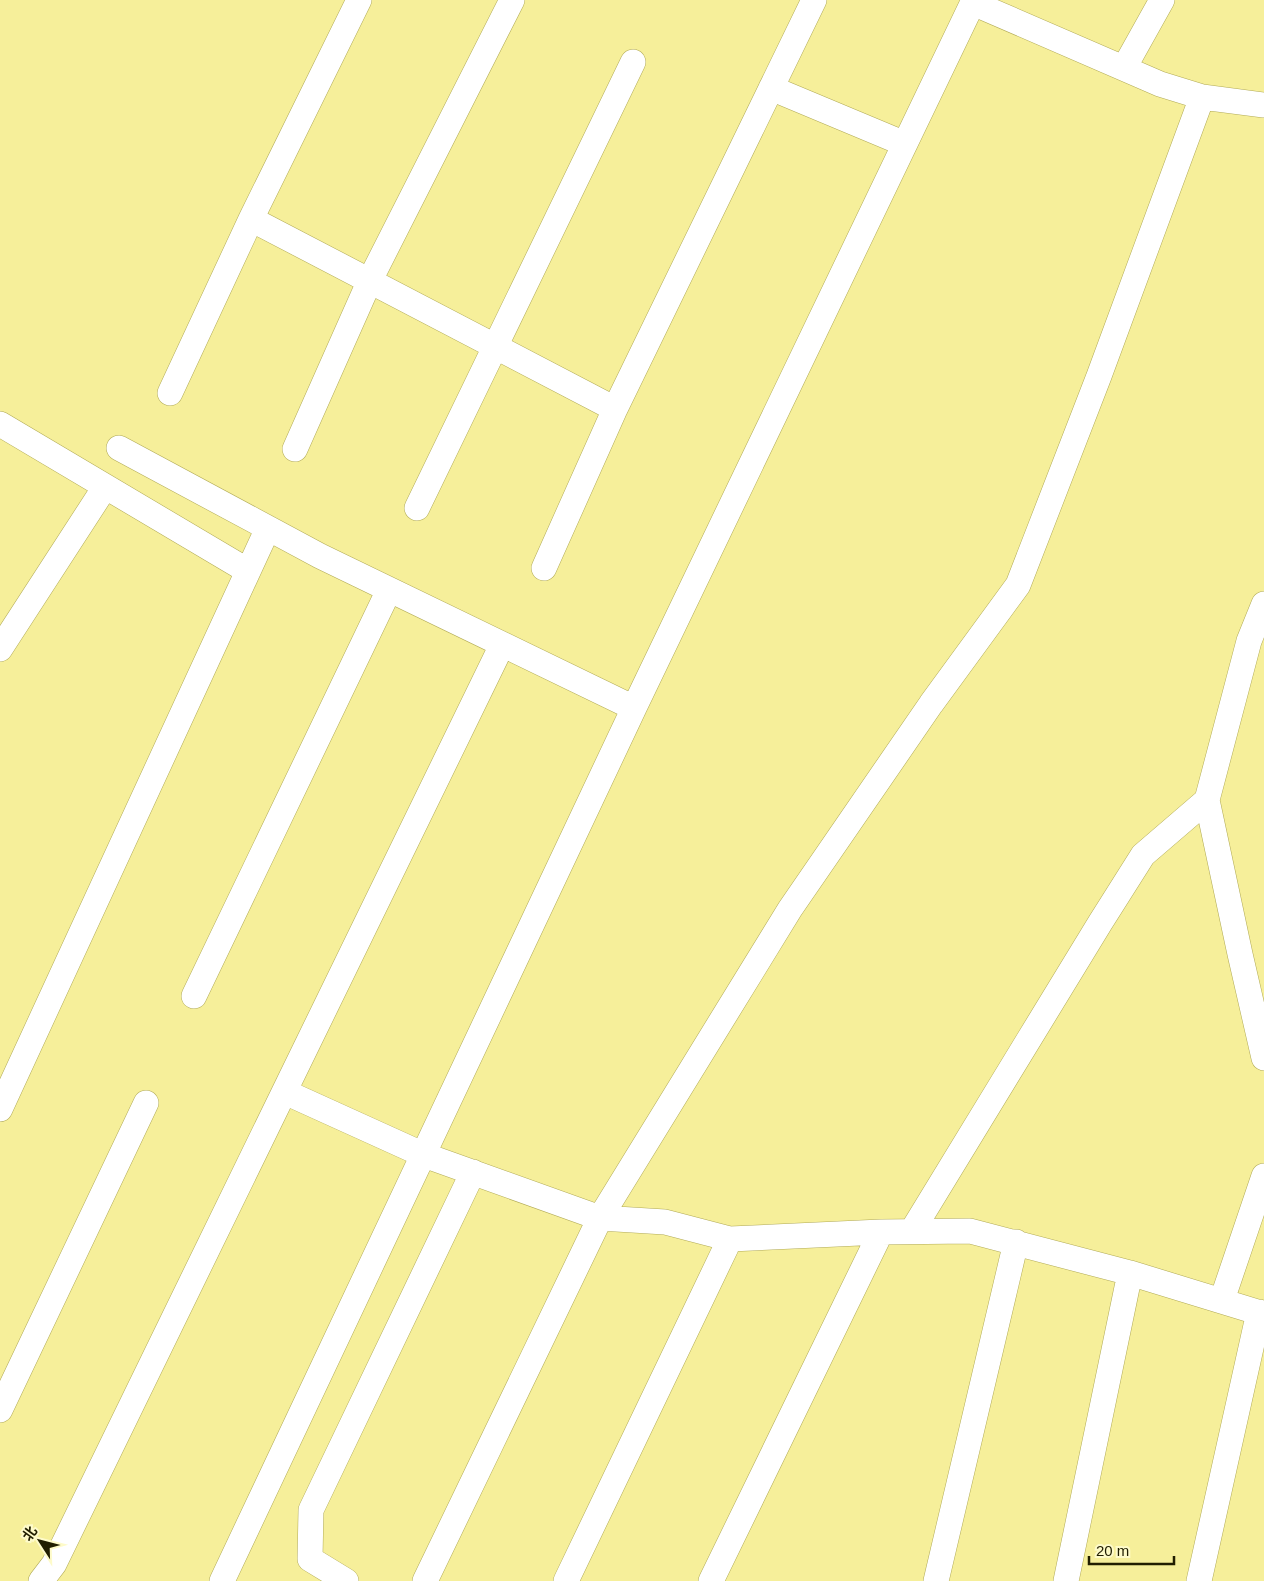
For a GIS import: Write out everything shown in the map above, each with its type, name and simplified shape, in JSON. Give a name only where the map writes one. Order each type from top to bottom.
[{"type":"street","points":[[170,393],[251,219],[359,0]]},
{"type":"street","points":[[295,449],[370,280],[512,0]]},
{"type":"street","points":[[544,568],[615,409],[814,0]]},
{"type":"street","points":[[1124,68],[1162,0]]},
{"type":"street","points":[[222,1581],[634,708],[974,2],[1160,84],[1202,97],[1261,98]]},
{"type":"street","points":[[417,508],[633,62]]},
{"type":"street","points":[[771,88],[905,144]]},
{"type":"street","points":[[424,1581],[600,1218],[790,909],[931,704],[1018,585],[1099,376],[1202,97]]},
{"type":"street","points":[[251,219],[615,409]]},
{"type":"street","points":[[0,424],[248,571]]},
{"type":"street","points":[[119,448],[389,590],[634,708]]},
{"type":"street","points":[[0,649],[106,487]]},
{"type":"street","points":[[0,1109],[268,528]]},
{"type":"street","points":[[194,996],[389,590]]},
{"type":"street","points":[[1264,604],[1249,640],[1207,800],[1264,1058]]},
{"type":"street","points":[[41,1581],[54,1564],[502,645]]},
{"type":"street","points":[[912,1231],[1143,855],[1207,800]]},
{"type":"street","points":[[285,1092],[424,1155],[600,1218],[665,1222],[730,1239],[970,1230],[1130,1273],[1262,1313],[1199,1581]]},
{"type":"street","points":[[0,1410],[146,1103]]},
{"type":"street","points":[[346,1581],[310,1559],[311,1510],[473,1172]]},
{"type":"street","points":[[1222,1300],[1264,1176]]},
{"type":"street","points":[[711,1581],[881,1232]]},
{"type":"street","points":[[566,1581],[730,1239]]},
{"type":"street","points":[[936,1581],[1016,1242]]},
{"type":"street","points":[[1066,1581],[1130,1273]]}]
